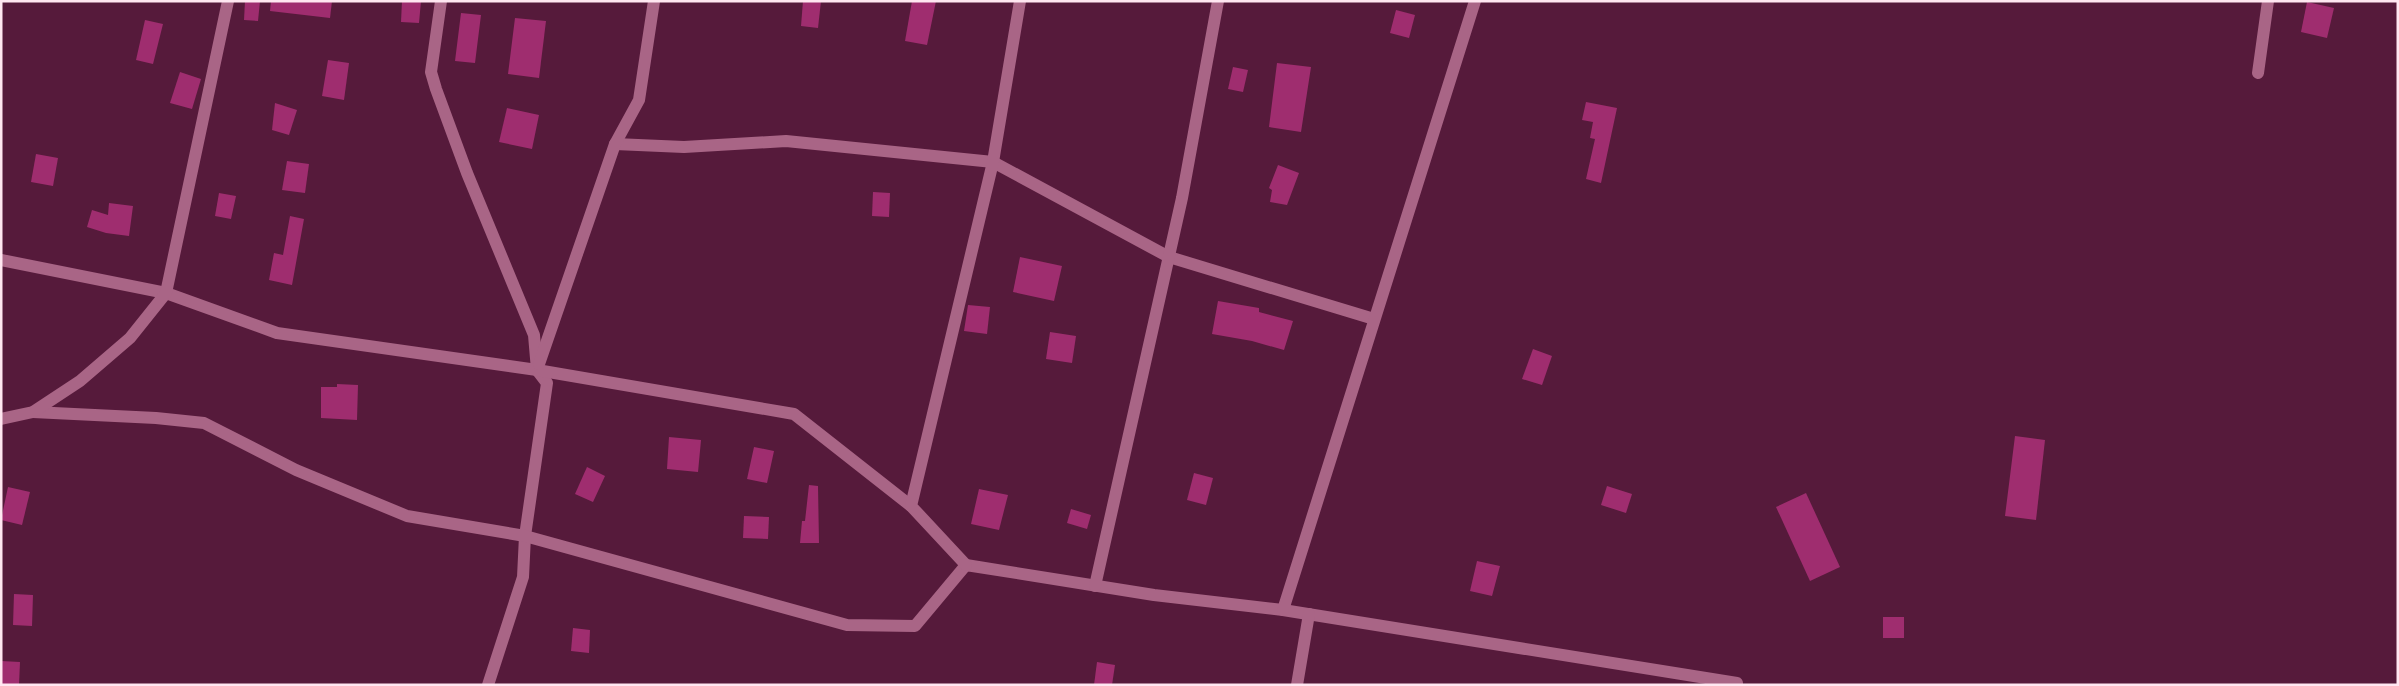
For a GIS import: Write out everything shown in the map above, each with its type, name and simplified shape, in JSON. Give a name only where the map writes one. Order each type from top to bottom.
[{"type":"street","points":[[33,412],[80,381],[130,338],[166,294],[228,1]]},
{"type":"street","points":[[441,1],[431,72],[433,80],[467,173],[534,335],[537,370],[547,383],[525,536],[523,577],[488,685]]},
{"type":"street","points":[[537,370],[615,144],[639,100],[654,1]]},
{"type":"street","points":[[912,506],[993,162],[1020,1]]},
{"type":"street","points":[[1096,585],[1182,198],[1218,1]]},
{"type":"street","points":[[1282,610],[1474,1]]},
{"type":"street","points":[[2258,73],[2268,1]]},
{"type":"street","points":[[615,144],[684,147],[786,141],[993,162],[1169,257],[1374,319]]},
{"type":"street","points":[[1,260],[166,294],[278,333],[537,370],[794,414],[912,506],[966,565],[1154,595],[1309,614],[1737,683]]},
{"type":"street","points":[[1,419],[33,412],[156,418],[204,423],[296,470],[407,516],[525,536],[847,625],[915,626],[966,565]]},
{"type":"street","points":[[1297,685],[1309,614]]},
{"type":"building","points":[[245,1],[260,1],[258,21],[244,20]]},
{"type":"building","points":[[271,1],[332,1],[330,18],[270,11]]},
{"type":"building","points":[[402,1],[421,1],[419,23],[401,22]]},
{"type":"building","points":[[803,1],[821,1],[818,28],[801,26]]},
{"type":"building","points":[[912,1],[936,1],[927,45],[905,41]]},
{"type":"building","points":[[2307,2],[2334,8],[2327,38],[2301,32]]},
{"type":"building","points":[[1396,10],[1415,15],[1409,38],[1390,33]]},
{"type":"building","points":[[461,13],[481,15],[475,63],[455,61]]},
{"type":"building","points":[[515,18],[546,21],[539,78],[508,74]]},
{"type":"building","points":[[145,20],[163,24],[153,64],[136,60]]},
{"type":"building","points":[[328,60],[349,63],[344,100],[322,96]]},
{"type":"building","points":[[1277,63],[1311,67],[1301,132],[1269,127]]},
{"type":"building","points":[[1233,67],[1248,70],[1243,92],[1228,89]]},
{"type":"building","points":[[180,72],[201,79],[192,109],[170,103]]},
{"type":"building","points":[[1586,102],[1617,108],[1601,183],[1586,179],[1595,139],[1590,138],[1593,122],[1582,120]]},
{"type":"building","points":[[275,103],[297,110],[289,135],[272,130]]},
{"type":"building","points":[[507,108],[539,115],[532,149],[499,142]]},
{"type":"building","points":[[36,154],[58,158],[53,186],[31,182]]},
{"type":"building","points":[[287,161],[309,164],[305,193],[282,190]]},
{"type":"building","points":[[1278,165],[1299,173],[1287,205],[1270,202],[1272,190],[1269,188]]},
{"type":"building","points":[[873,192],[890,193],[889,217],[872,216]]},
{"type":"building","points":[[219,193],[236,196],[231,219],[215,216]]},
{"type":"building","points":[[109,203],[133,206],[129,236],[106,233],[87,227],[92,210],[108,215]]},
{"type":"building","points":[[290,216],[304,219],[292,285],[269,280],[274,253],[283,255]]},
{"type":"building","points":[[1020,257],[1062,266],[1054,301],[1013,292]]},
{"type":"building","points":[[1218,301],[1259,308],[1259,312],[1293,321],[1284,350],[1252,341],[1212,334]]},
{"type":"building","points":[[968,305],[990,307],[987,334],[964,331]]},
{"type":"building","points":[[1050,332],[1076,336],[1072,363],[1046,359]]},
{"type":"building","points":[[1533,349],[1552,356],[1542,385],[1522,379]]},
{"type":"building","points":[[337,384],[358,385],[357,420],[321,418],[321,387],[337,387]]},
{"type":"building","points":[[2015,436],[2045,440],[2036,520],[2005,516]]},
{"type":"building","points":[[669,437],[701,440],[698,472],[667,469]]},
{"type":"building","points":[[754,447],[774,451],[767,483],[747,479]]},
{"type":"building","points":[[587,467],[605,476],[593,502],[575,494]]},
{"type":"building","points":[[1194,473],[1213,478],[1206,505],[1187,500]]},
{"type":"building","points":[[809,485],[818,486],[819,543],[800,543],[802,521],[805,521]]},
{"type":"building","points":[[1607,486],[1632,494],[1626,513],[1601,505]]},
{"type":"building","points":[[8,487],[30,492],[22,525],[1,520]]},
{"type":"building","points":[[979,489],[1008,495],[999,530],[971,524]]},
{"type":"building","points":[[1806,493],[1840,567],[1810,581],[1776,507]]},
{"type":"building","points":[[1071,509],[1091,515],[1087,529],[1067,523]]},
{"type":"building","points":[[744,516],[769,517],[768,539],[743,538]]},
{"type":"building","points":[[1477,561],[1500,566],[1492,596],[1470,591]]},
{"type":"building","points":[[14,594],[33,595],[32,626],[13,625]]},
{"type":"building","points":[[1883,617],[1904,617],[1904,638],[1883,638]]},
{"type":"building","points":[[573,628],[590,630],[589,653],[571,651]]},
{"type":"building","points":[[1,661],[20,662],[19,685],[1,685]]},
{"type":"building","points":[[1097,662],[1115,665],[1112,685],[1094,685]]}]
